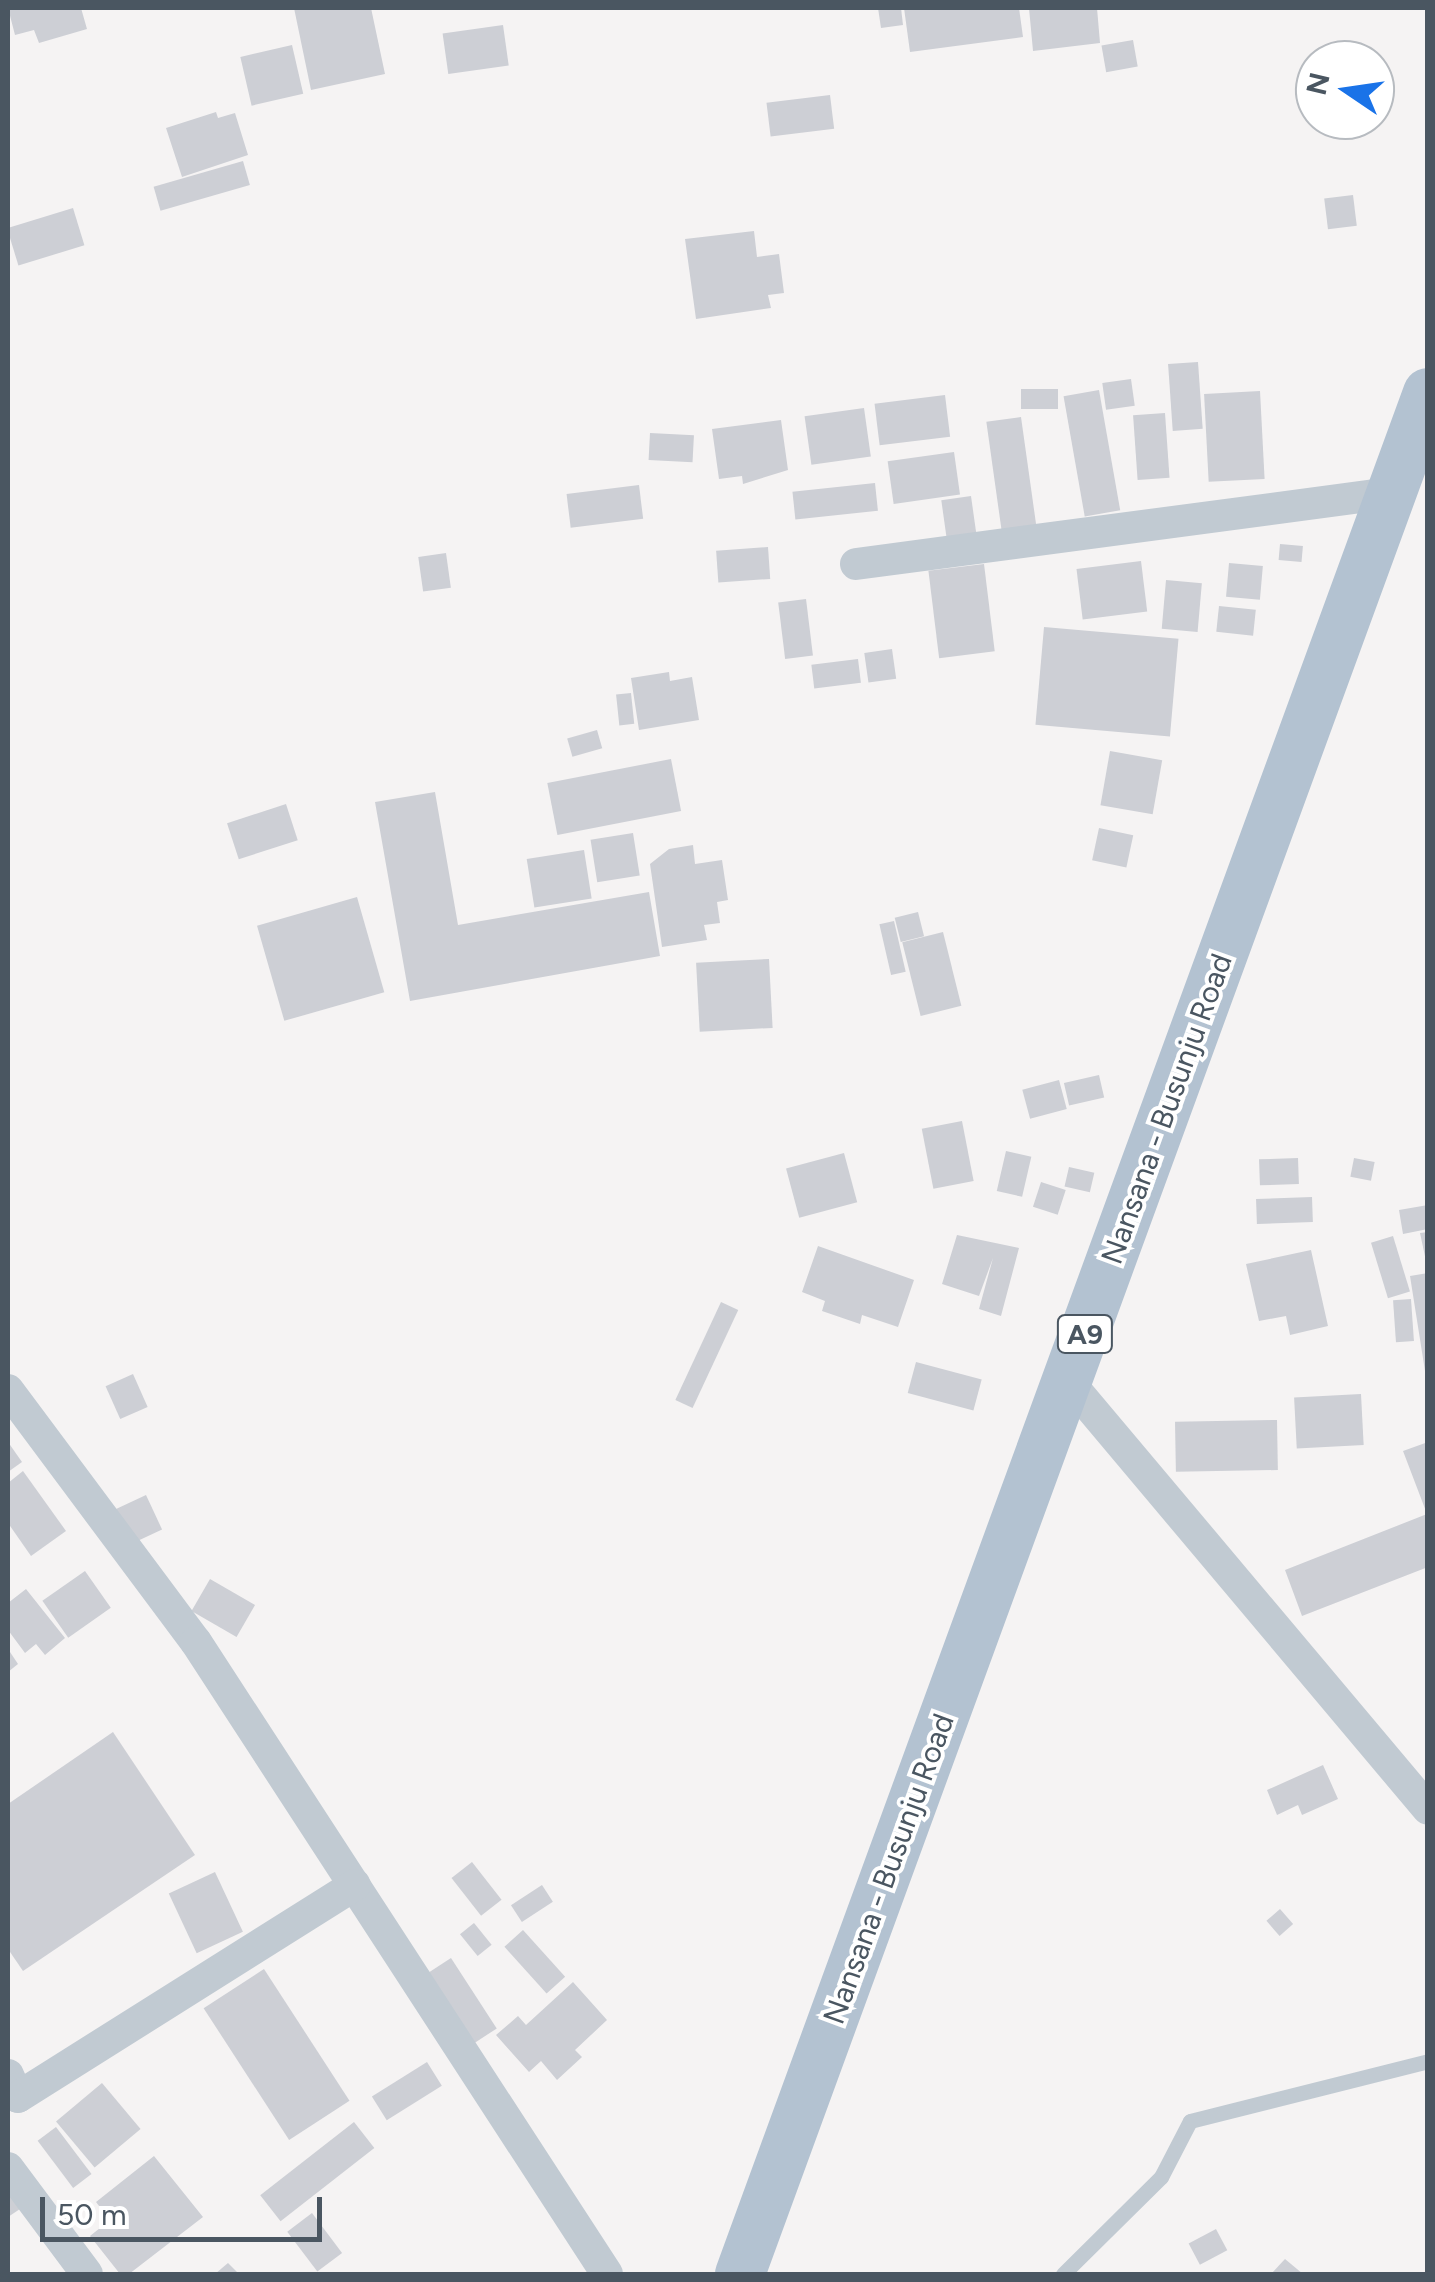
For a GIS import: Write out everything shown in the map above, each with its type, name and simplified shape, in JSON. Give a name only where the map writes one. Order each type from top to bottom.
[{"type":"main road","name":"Nansana - Busunju Road","points":[[740,2274],[1428,393]]},
{"type":"street","points":[[856,564],[1391,493]]},
{"type":"street","points":[[1068,1381],[1428,1809]]},
{"type":"street","points":[[8,1390],[196,1642],[607,2274]]},
{"type":"street","points":[[11,2094],[355,1885]]},
{"type":"street","points":[[8,2168],[87,2274]]},
{"type":"lane","points":[[1063,2274],[1161,2177],[1190,2121],[1428,2061]]},
{"type":"building","points":[[8,8],[81,8],[87,29],[39,43],[34,30],[15,35]]},
{"type":"building","points":[[294,8],[371,8],[385,74],[311,90]]},
{"type":"building","points":[[878,8],[901,8],[903,25],[881,28]]},
{"type":"building","points":[[904,8],[1019,8],[1023,37],[910,52]]},
{"type":"building","points":[[1029,8],[1097,8],[1100,43],[1033,51]]},
{"type":"building","points":[[503,25],[509,66],[448,74],[443,33]]},
{"type":"building","points":[[1133,40],[1138,67],[1106,72],[1101,46]]},
{"type":"building","points":[[292,45],[303,94],[252,106],[240,57]]},
{"type":"building","points":[[830,95],[834,129],[771,137],[766,103]]},
{"type":"building","points":[[216,112],[218,118],[235,113],[248,155],[182,177],[166,128]]},
{"type":"building","points":[[243,161],[250,185],[160,211],[154,187]]},
{"type":"building","points":[[1353,195],[1357,226],[1328,229],[1324,199]]},
{"type":"building","points":[[73,208],[84,245],[18,265],[8,228]]},
{"type":"building","points":[[754,231],[757,257],[779,254],[784,293],[768,295],[771,308],[696,319],[685,239]]},
{"type":"building","points":[[1198,362],[1203,429],[1173,431],[1168,364]]},
{"type":"building","points":[[1131,379],[1135,406],[1106,410],[1102,383]]},
{"type":"building","points":[[1021,389],[1058,389],[1058,409],[1021,409]]},
{"type":"building","points":[[1099,390],[1120,510],[1085,516],[1064,396]]},
{"type":"building","points":[[1260,391],[1265,479],[1209,482],[1204,394]]},
{"type":"building","points":[[945,395],[950,437],[880,445],[875,404]]},
{"type":"building","points":[[864,408],[871,457],[811,465],[805,416]]},
{"type":"building","points":[[1165,413],[1170,478],[1138,480],[1133,415]]},
{"type":"building","points":[[1021,417],[1036,527],[1002,532],[986,422]]},
{"type":"building","points":[[781,420],[788,470],[743,484],[742,476],[719,479],[712,429]]},
{"type":"building","points":[[650,433],[694,435],[693,462],[649,460]]},
{"type":"building","points":[[954,452],[960,495],[894,504],[888,461]]},
{"type":"building","points":[[875,483],[878,511],[795,520],[792,492]]},
{"type":"building","points":[[639,485],[643,519],[571,528],[567,494]]},
{"type":"building","points":[[971,496],[977,537],[947,541],[941,500]]},
{"type":"building","points":[[1280,544],[1303,546],[1302,562],[1279,560]]},
{"type":"building","points":[[768,547],[770,579],[718,583],[716,551]]},
{"type":"building","points":[[446,553],[451,588],[423,592],[418,557]]},
{"type":"building","points":[[1141,561],[1147,612],[1083,620],[1076,569]]},
{"type":"building","points":[[1229,563],[1263,566],[1260,600],[1226,597]]},
{"type":"building","points":[[984,564],[995,651],[939,658],[928,571]]},
{"type":"building","points":[[1166,580],[1202,583],[1198,632],[1162,629]]},
{"type":"building","points":[[806,599],[813,656],[785,659],[778,602]]},
{"type":"building","points":[[1219,606],[1256,610],[1253,636],[1216,632]]},
{"type":"building","points":[[1044,627],[1178,639],[1170,736],[1035,725]]},
{"type":"building","points":[[892,649],[896,679],[868,683],[864,653]]},
{"type":"building","points":[[858,659],[861,683],[814,689],[811,665]]},
{"type":"building","points":[[669,672],[670,681],[692,677],[699,720],[639,730],[631,678]]},
{"type":"building","points":[[631,693],[634,724],[619,725],[616,695]]},
{"type":"building","points":[[597,730],[602,748],[572,757],[567,739]]},
{"type":"building","points":[[1110,751],[1162,760],[1153,814],[1100,805]]},
{"type":"building","points":[[671,759],[681,811],[557,835],[547,783]]},
{"type":"building","points":[[435,792],[458,925],[649,892],[660,956],[410,1001],[375,802]]},
{"type":"building","points":[[286,804],[298,840],[239,859],[227,823]]},
{"type":"building","points":[[1099,828],[1133,835],[1126,868],[1092,860]]},
{"type":"building","points":[[633,833],[640,875],[597,882],[591,840]]},
{"type":"building","points":[[693,845],[695,864],[722,860],[728,900],[717,902],[720,923],[704,925],[707,940],[662,947],[650,864],[669,849]]},
{"type":"building","points":[[584,850],[592,898],[534,907],[527,859]]},
{"type":"building","points":[[357,897],[384,992],[284,1021],[257,926]]},
{"type":"building","points":[[918,912],[924,936],[901,942],[895,918]]},
{"type":"building","points":[[894,921],[906,972],[891,975],[879,924]]},
{"type":"building","points":[[943,932],[961,1006],[921,1016],[902,942]]},
{"type":"building","points":[[769,959],[773,1028],[700,1032],[696,963]]},
{"type":"building","points":[[1099,1075],[1104,1097],[1069,1106],[1064,1083]]},
{"type":"building","points":[[1059,1080],[1067,1109],[1030,1119],[1022,1090]]},
{"type":"building","points":[[962,1121],[974,1181],[933,1189],[922,1129]]},
{"type":"building","points":[[1006,1151],[1031,1157],[1022,1197],[997,1191]]},
{"type":"building","points":[[844,1153],[857,1202],[799,1218],[786,1169]]},
{"type":"building","points":[[1298,1158],[1299,1184],[1260,1185],[1259,1159]]},
{"type":"building","points":[[1354,1158],[1375,1162],[1371,1181],[1350,1177]]},
{"type":"building","points":[[1069,1167],[1094,1173],[1090,1192],[1065,1186]]},
{"type":"building","points":[[1041,1182],[1066,1190],[1058,1215],[1033,1207]]},
{"type":"building","points":[[1312,1197],[1313,1222],[1257,1224],[1256,1199]]},
{"type":"building","points":[[1428,1205],[1428,1229],[1403,1234],[1399,1210]]},
{"type":"building","points":[[1428,1232],[1428,1261],[1426,1261],[1420,1233]]},
{"type":"building","points":[[957,1235],[1019,1248],[1001,1316],[979,1309],[993,1258],[979,1296],[942,1284]]},
{"type":"building","points":[[1393,1236],[1410,1291],[1388,1298],[1371,1243]]},
{"type":"building","points":[[818,1246],[914,1280],[898,1327],[862,1315],[860,1324],[822,1311],[825,1301],[802,1292]]},
{"type":"building","points":[[1311,1250],[1328,1326],[1290,1335],[1286,1316],[1259,1321],[1246,1264]]},
{"type":"building","points":[[1428,1273],[1428,1370],[1425,1371],[1410,1276]]},
{"type":"building","points":[[1411,1299],[1414,1341],[1396,1342],[1393,1300]]},
{"type":"building","points":[[721,1302],[738,1310],[693,1408],[675,1400]]},
{"type":"building","points":[[916,1362],[982,1380],[973,1411],[908,1393]]},
{"type":"building","points":[[133,1374],[148,1407],[120,1419],[106,1386]]},
{"type":"building","points":[[1361,1394],[1364,1445],[1297,1448],[1294,1398]]},
{"type":"building","points":[[1277,1420],[1278,1470],[1176,1472],[1175,1422]]},
{"type":"building","points":[[8,1442],[22,1462],[8,1472]]},
{"type":"building","points":[[1428,1442],[1428,1567],[1302,1616],[1285,1570],[1427,1514],[1403,1451]]},
{"type":"building","points":[[23,1471],[66,1531],[31,1556],[8,1523],[8,1483]]},
{"type":"building","points":[[146,1495],[162,1529],[129,1545],[113,1510]]},
{"type":"building","points":[[85,1571],[111,1608],[68,1638],[42,1601]]},
{"type":"building","points":[[210,1579],[255,1605],[237,1637],[192,1611]]},
{"type":"building","points":[[26,1589],[65,1638],[45,1655],[36,1644],[25,1653],[8,1630],[8,1603]]},
{"type":"building","points":[[8,1649],[18,1664],[8,1672]]},
{"type":"building","points":[[113,1732],[195,1855],[23,1971],[8,1949],[8,1804]]},
{"type":"building","points":[[1323,1765],[1338,1799],[1302,1815],[1298,1805],[1277,1815],[1267,1790]]},
{"type":"building","points":[[472,1862],[502,1900],[481,1916],[452,1878]]},
{"type":"building","points":[[215,1872],[243,1932],[197,1953],[169,1894]]},
{"type":"building","points":[[542,1885],[553,1902],[522,1922],[511,1905]]},
{"type":"building","points":[[1280,1909],[1293,1924],[1280,1936],[1266,1921]]},
{"type":"building","points":[[474,1923],[492,1945],[478,1956],[460,1934]]},
{"type":"building","points":[[523,1930],[565,1977],[547,1994],[504,1947]]},
{"type":"building","points":[[451,1958],[497,2028],[474,2043],[428,1973]]},
{"type":"building","points":[[264,1969],[350,2101],[289,2140],[204,2008]]},
{"type":"building","points":[[573,1982],[607,2020],[575,2050],[582,2057],[557,2080],[541,2061],[529,2072],[496,2035],[518,2016],[526,2025]]},
{"type":"building","points":[[427,2062],[442,2086],[387,2120],[372,2096]]},
{"type":"building","points":[[102,2083],[141,2129],[95,2168],[56,2122]]},
{"type":"building","points":[[354,2122],[374,2148],[281,2221],[260,2195]]},
{"type":"building","points":[[56,2127],[92,2174],[73,2188],[38,2141]]},
{"type":"building","points":[[154,2156],[203,2217],[129,2274],[120,2274],[90,2236],[110,2220],[96,2202]]},
{"type":"building","points":[[8,2191],[20,2209],[8,2217]]},
{"type":"building","points":[[312,2213],[342,2253],[317,2272],[287,2232]]},
{"type":"building","points":[[1216,2229],[1227,2250],[1200,2265],[1189,2244]]},
{"type":"building","points":[[1285,2259],[1303,2274],[1271,2274]]},
{"type":"building","points":[[228,2263],[239,2274],[215,2274]]}]
